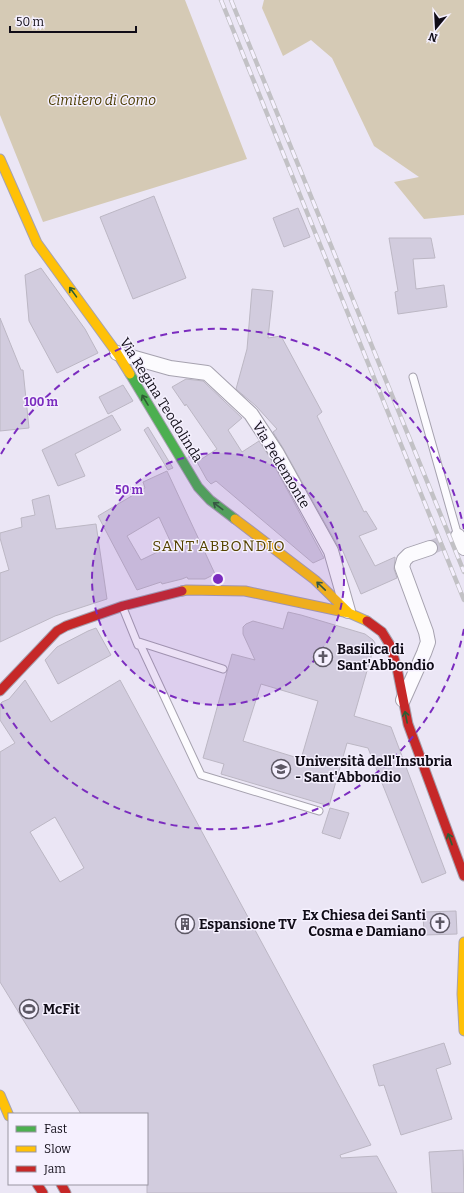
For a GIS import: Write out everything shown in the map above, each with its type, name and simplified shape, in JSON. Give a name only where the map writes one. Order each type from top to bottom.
[{"type":"street","name":"Via Regina Teodolinda","points":[[0,159],[37,243],[117,353],[198,487],[210,500],[315,580],[349,613]]},
{"type":"street","name":"Via Pedemonte","points":[[117,353],[170,368],[207,373],[251,414],[276,452],[331,551],[349,613]]},
{"type":"street","points":[[403,700],[428,642],[426,632],[402,567],[404,560],[409,555],[427,549]]},
{"type":"street","points":[[0,691],[57,631],[66,626],[123,606],[187,590],[245,591],[349,613],[365,619],[382,632],[390,645],[397,668],[408,724],[464,876]]},
{"type":"street","points":[[464,942],[462,994],[464,1031]]},
{"type":"street","points":[[0,1095],[8,1113]]},
{"type":"lane","points":[[413,377],[461,542]]},
{"type":"lane","points":[[123,606],[138,645],[139,642],[223,669]]},
{"type":"lane","points":[[139,642],[201,775],[319,811]]},
{"type":"green space","name":"Cimitero di Como","points":[[0,0],[185,0],[247,159],[43,222],[0,115]]},
{"type":"green space","points":[[264,0],[464,0],[464,215],[424,219],[394,182],[419,177],[374,146],[332,58],[311,40],[283,56],[262,8]]},
{"type":"building","points":[[154,196],[186,278],[133,299],[100,217]]},
{"type":"building","points":[[298,208],[310,237],[284,247],[273,218]]},
{"type":"building","points":[[389,238],[431,238],[435,258],[413,259],[416,289],[444,285],[447,307],[398,314],[395,292],[398,291]]},
{"type":"building","points":[[41,268],[85,329],[98,353],[57,373],[29,321],[25,275]]},
{"type":"building","points":[[252,289],[273,291],[268,338],[281,336],[322,412],[317,416],[364,512],[366,511],[377,529],[359,536],[375,566],[395,557],[394,569],[397,578],[361,594],[342,549],[340,550],[273,432],[277,429],[256,406],[236,389],[247,349]]},
{"type":"building","points":[[0,318],[21,370],[23,370],[29,428],[0,431]]},
{"type":"building","points":[[186,379],[203,381],[242,418],[228,430],[242,452],[259,441],[269,456],[324,558],[313,563],[216,481],[211,484],[207,480],[197,462],[217,449],[186,404],[185,406],[172,387]]},
{"type":"building","points":[[123,385],[133,401],[108,414],[99,397]]},
{"type":"building","points":[[112,415],[121,430],[75,454],[85,476],[58,486],[42,450]]},
{"type":"building","points":[[148,427],[173,468],[168,470],[144,430]]},
{"type":"building","points":[[167,471],[215,574],[205,579],[188,579],[187,577],[162,584],[161,582],[137,590],[98,516],[145,488],[143,482]],"holes":[[[159,517],[172,545],[141,560],[127,536]]]},
{"type":"building","points":[[49,495],[56,529],[96,524],[107,599],[55,616],[0,642],[0,573],[9,570],[0,533],[22,527],[21,518],[35,515],[32,500]]},
{"type":"building","name":"Università dell'Insubria - Sant'Abbondio","points":[[288,612],[365,634],[373,640],[375,643],[354,716],[391,727],[446,873],[422,883],[368,748],[347,743],[329,806],[221,774],[224,764],[203,758],[232,654],[255,660],[243,634],[243,627],[253,621],[283,629]],"holes":[[[261,684],[318,701],[301,759],[243,741]]]},
{"type":"building","points":[[96,628],[111,655],[58,684],[45,660],[57,647]]},
{"type":"building","name":"Espansione TV","points":[[25,680],[51,722],[120,680],[371,1145],[340,1155],[341,1158],[377,1156],[397,1193],[147,1193],[148,1113],[80,1113],[0,982],[0,752],[15,743],[0,720],[0,704],[9,699]],"holes":[[[55,817],[84,868],[60,882],[30,832]]]},
{"type":"building","points":[[330,808],[349,813],[340,839],[322,833]]},
{"type":"building","name":"Ex Chiesa dei Santi Cosma e Damiano","points":[[456,911],[457,934],[424,935],[423,912]]},
{"type":"building","points":[[444,1043],[451,1064],[436,1069],[452,1119],[401,1135],[384,1085],[379,1086],[373,1065]]},
{"type":"building","points":[[463,1150],[464,1193],[432,1193],[429,1152]]},
{"type":"tunnel","points":[[430,548],[458,536]]},
{"type":"railway","points":[[221,0],[464,600]]},
{"type":"railway","points":[[231,0],[464,572]]},
{"type":"traffic: fast","points":[[130,374],[198,487],[210,500],[235,519]]},
{"type":"traffic: slow","points":[[0,159],[37,243],[117,353],[130,374]]},
{"type":"traffic: slow","points":[[235,519],[315,580],[349,613]]},
{"type":"traffic: slow","points":[[182,591],[245,591],[349,613],[367,621]]},
{"type":"traffic: slow","points":[[464,942],[462,994],[464,1031]]},
{"type":"traffic: slow","points":[[0,1095],[8,1114]]},
{"type":"traffic: jam","points":[[0,691],[57,631],[66,626],[123,606],[182,591]]},
{"type":"traffic: jam","points":[[367,621],[382,632],[390,645],[397,668],[408,724],[464,876]]},
{"type":"traffic: jam","points":[[38,1185],[43,1193]]},
{"type":"traffic: jam","points":[[62,1185],[66,1193]]},
{"type":"place","name":"Basilica di Sant'Abbondio","points":[[323,657]]},
{"type":"place","name":"Università dell'Insubria - Sant'Abbondio","points":[[281,769]]},
{"type":"place","name":"Ex Chiesa dei Santi Cosma e Damiano","points":[[440,923]]},
{"type":"place","name":"Espansione TV","points":[[185,924]]},
{"type":"place","name":"McFit","points":[[29,1009]]},
{"type":"district","name":"SANT'ABBONDIO","points":[[219,546]]}]
